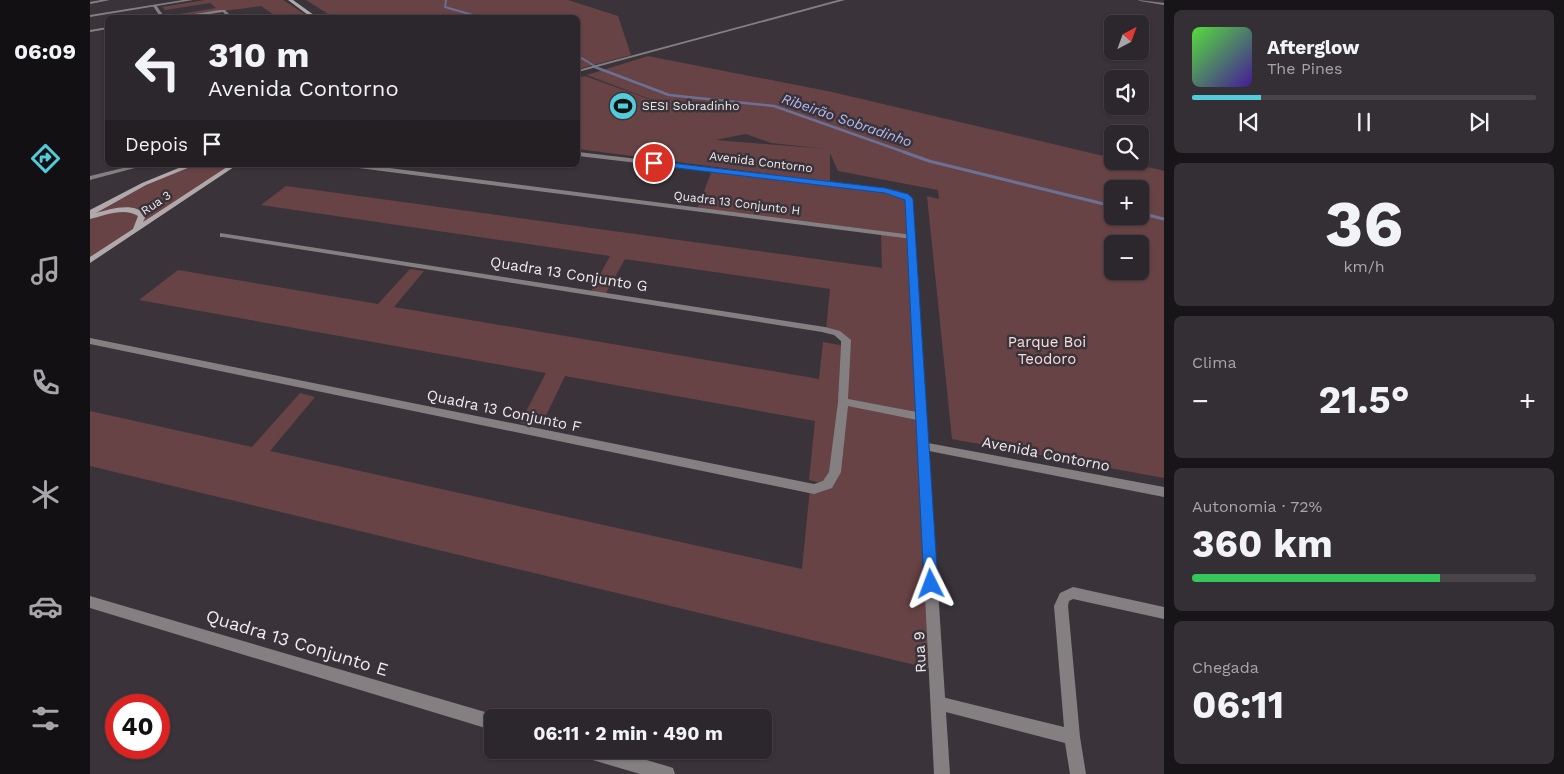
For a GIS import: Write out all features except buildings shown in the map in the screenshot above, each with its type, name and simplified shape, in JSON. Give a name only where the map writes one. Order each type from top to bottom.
[{"type":"main road","points":[[290,0],[312,15]]},
{"type":"main road","name":"Rua 3","points":[[90,213],[144,184],[187,167]]},
{"type":"main road","name":"Rua 3","points":[[90,261],[231,167]]},
{"type":"main road","points":[[90,217],[118,210],[133,210],[140,212],[142,216],[136,230]]},
{"type":"street","points":[[90,3],[108,0]]},
{"type":"street","points":[[90,16],[191,0]]},
{"type":"street","points":[[580,71],[843,0]]},
{"type":"street","points":[[1140,0],[1164,4]]},
{"type":"street","points":[[155,6],[161,15]]},
{"type":"street","points":[[194,15],[224,11],[228,15]]},
{"type":"street","points":[[90,31],[105,30]]},
{"type":"street","name":"Avenida Contorno","points":[[580,154],[885,190],[905,195],[909,199]]},
{"type":"street","points":[[90,178],[135,167]]},
{"type":"street","name":"Quadra 13 Conjunto H","points":[[367,167],[912,237]]},
{"type":"street","name":"Rua 9","points":[[909,199],[942,774]]},
{"type":"street","name":"Quadra 13 Conjunto G","points":[[223,235],[830,331],[846,340],[843,402]]},
{"type":"street","name":"Quadra 13 Conjunto F","points":[[90,342],[814,489],[829,485],[835,472],[843,402]]},
{"type":"street","points":[[843,402],[922,417]]},
{"type":"street","name":"Avenida Contorno","points":[[923,446],[1164,492]]},
{"type":"street","points":[[1078,774],[1072,737],[1061,606],[1063,598],[1068,594],[1074,593],[1164,613]]},
{"type":"street","name":"Quadra 13 Conjunto E","points":[[90,602],[484,720]]},
{"type":"street","points":[[938,703],[1072,737]]},
{"type":"street","points":[[616,759],[667,774]]},
{"type":"green space","points":[[205,0],[283,0],[306,15],[274,15],[261,6],[194,15],[174,15],[216,8],[210,3],[165,10],[162,7]]},
{"type":"green space","points":[[306,0],[568,0],[618,16],[631,55],[580,68],[580,15],[330,15]]},
{"type":"green space","name":"Parque Boi Teodoro","points":[[648,56],[832,92],[1104,156],[1104,170],[1149,170],[1149,167],[1164,171],[1164,478],[952,439],[927,196],[939,199],[938,190],[838,171],[830,153],[830,182],[580,149],[580,77],[585,76],[679,110],[587,75]],"holes":[[[746,134],[771,143],[828,149],[715,140]]]},
{"type":"green space","points":[[187,167],[231,167],[90,261],[90,213],[144,184]]},
{"type":"green space","points":[[712,170],[885,190],[905,195],[936,670],[90,466],[90,411],[252,447],[300,393],[315,397],[270,451],[802,569],[810,488],[828,485],[809,480],[815,421],[565,376],[541,426],[520,423],[546,373],[139,300],[178,270],[378,304],[410,269],[424,271],[394,307],[819,379],[823,342],[845,346],[846,340],[826,330],[830,289],[625,259],[605,295],[590,293],[610,256],[261,205],[286,186],[882,268],[881,233],[697,210]]},
{"type":"waterway","name":"Ribeirão Sobradinho","points":[[446,0],[445,7],[473,15]]},
{"type":"waterway","name":"Ribeirão Sobradinho","points":[[580,57],[598,68]]},
{"type":"waterway","name":"Ribeirão Sobradinho","points":[[595,67],[669,95],[774,106],[907,153]]},
{"type":"waterway","name":"Ribeirão Sobradinho","points":[[904,152],[929,161],[1104,204]]},
{"type":"waterway","name":"Ribeirão Sobradinho","points":[[1149,215],[1164,219]]},
{"type":"place","name":"SESI Sobradinho","points":[[623,106]]},
{"type":"route","points":[[654,163],[885,190],[905,195],[909,199],[931,584]]}]
